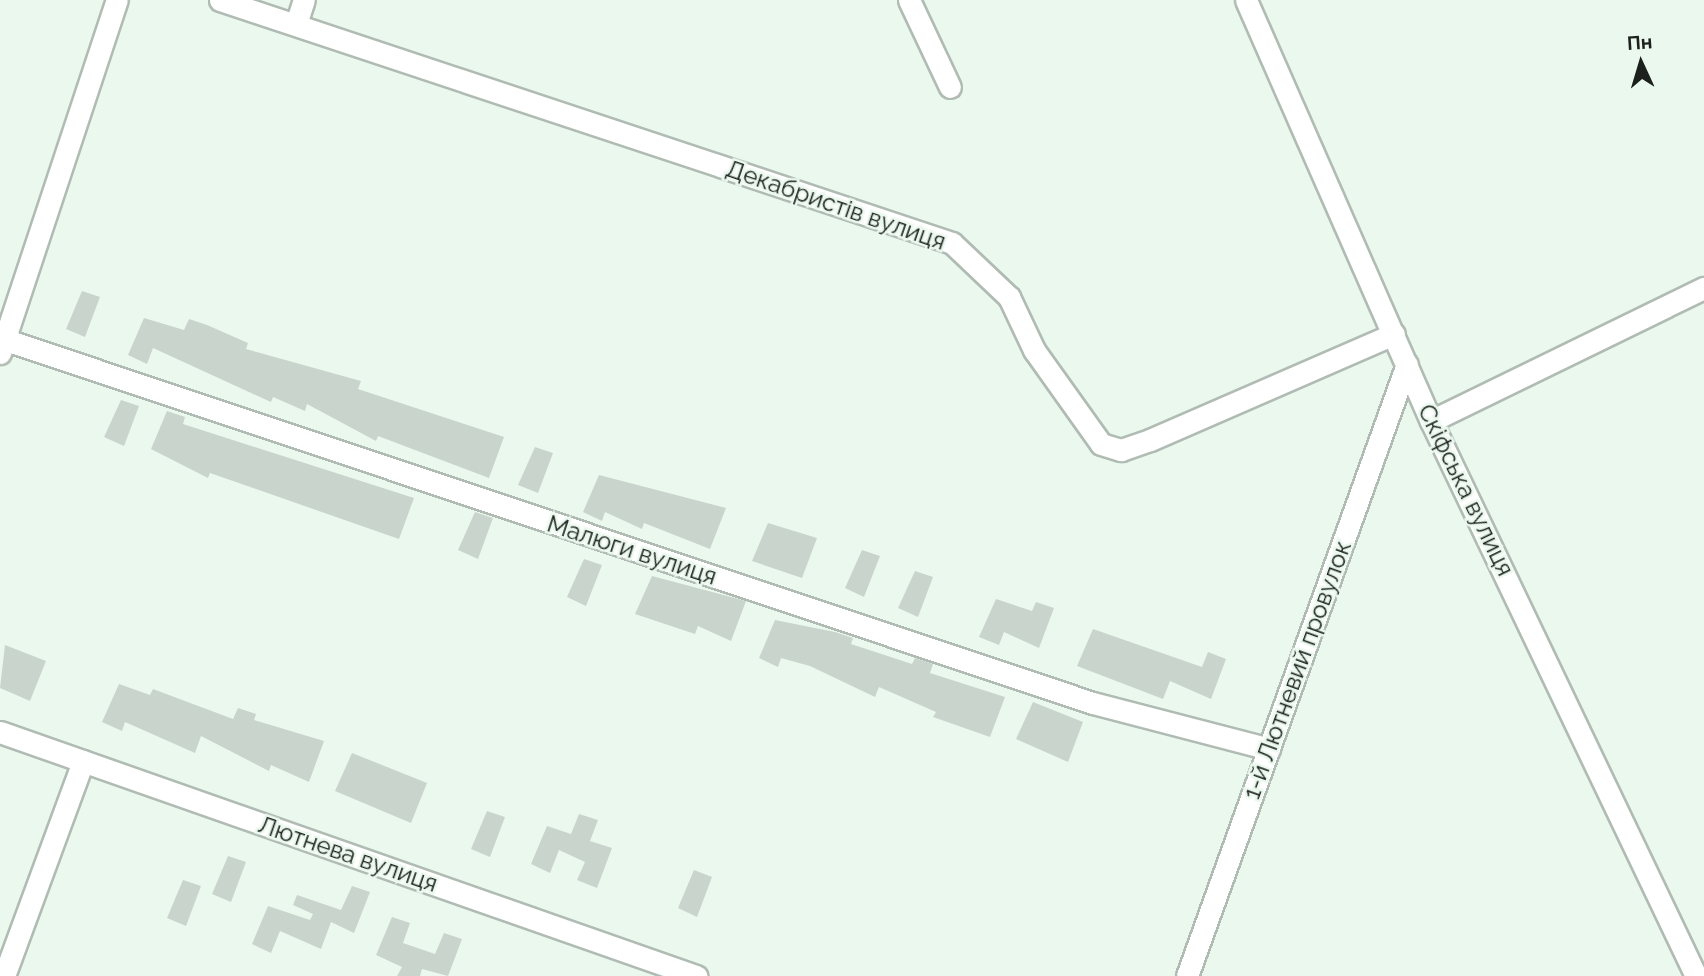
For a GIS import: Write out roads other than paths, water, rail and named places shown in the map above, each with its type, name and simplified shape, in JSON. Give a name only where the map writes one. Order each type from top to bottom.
[{"type":"street","points":[[2,343],[117,0]]},
{"type":"street","name":"Декабристів вулиця","points":[[220,0],[952,243],[1009,297],[1034,350],[1101,444],[1121,450],[1150,440],[1394,334]]},
{"type":"street","points":[[296,24],[304,0]]},
{"type":"street","points":[[909,0],[950,87]]},
{"type":"street","name":"Скіфська вулиця","points":[[1246,0],[1431,421],[1696,976]]},
{"type":"street","points":[[1431,421],[1704,288]]},
{"type":"street","name":"Малюги вулиця","points":[[2,343],[1093,703],[1269,749]]},
{"type":"street","name":"1-й Лютневий провулок","points":[[1187,976],[1407,364]]},
{"type":"street","name":"Лютнева вулиця","points":[[0,732],[696,976]]},
{"type":"street","points":[[4,976],[83,761]]}]
